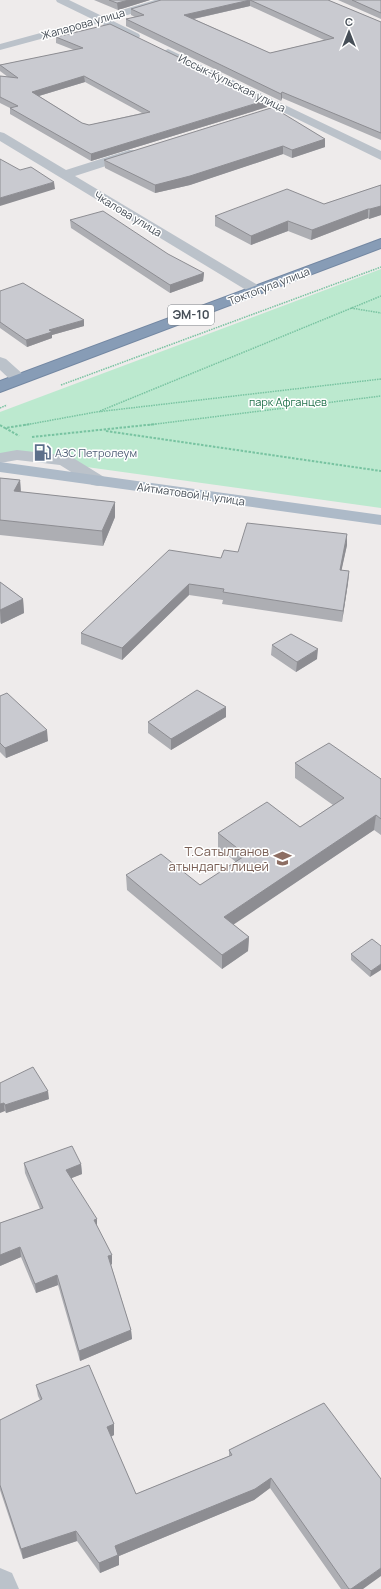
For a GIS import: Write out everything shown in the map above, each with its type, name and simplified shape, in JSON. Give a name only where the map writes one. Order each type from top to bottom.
[{"type":"highway","name":"Токтогула улица","points":[[0,387],[381,244]]},
{"type":"main road","name":"Айтматовой Н. улица","points":[[0,467],[381,520]]},
{"type":"street","points":[[61,0],[142,40]]},
{"type":"street","name":"Жапарова улица","points":[[0,47],[100,20],[166,0]]},
{"type":"street","name":"Иссык-Кульская улица","points":[[156,46],[381,156]]},
{"type":"street","points":[[267,111],[282,107]]},
{"type":"street","name":"Чкалова улица","points":[[0,136],[256,290]]},
{"type":"street","points":[[64,175],[146,149]]},
{"type":"street","points":[[0,362],[19,379]]},
{"type":"street","points":[[0,458],[18,455],[64,460],[98,481]]},
{"type":"street","points":[[0,1585],[2,1589]]},
{"type":"path","points":[[54,388],[381,267]]},
{"type":"path","points":[[96,412],[381,296]]},
{"type":"path","points":[[351,308],[381,313]]},
{"type":"path","points":[[5,428],[96,412],[381,379]]},
{"type":"path","points":[[28,437],[103,430],[381,396]]},
{"type":"path","points":[[0,408],[10,404]]},
{"type":"path","points":[[0,425],[22,438]]},
{"type":"path","points":[[103,430],[381,471]]},
{"type":"green space","name":"парк Афганцев","points":[[381,269],[381,508],[0,455],[0,412]]},
{"type":"building","points":[[109,0],[129,0],[117,3]]},
{"type":"building","points":[[161,0],[250,0],[328,0],[381,22],[381,133],[282,92],[281,94],[126,19],[144,15],[131,9]],"holes":[[[250,0],[334,38],[270,53],[184,15]]]},
{"type":"building","points":[[352,0],[381,0],[381,13]]},
{"type":"building","points":[[110,24],[267,100],[91,154],[10,108],[18,106],[0,97],[0,76],[18,78],[0,65],[83,48],[56,37]],"holes":[[[84,76],[150,112],[89,125],[82,123],[32,92]]]},
{"type":"building","points":[[274,107],[325,139],[292,150],[283,146],[190,176],[155,185],[104,160]]},
{"type":"building","points":[[0,159],[20,170],[31,167],[54,182],[0,198]]},
{"type":"building","points":[[381,185],[381,206],[368,209],[312,230],[288,221],[251,236],[215,216],[287,189],[324,204]]},
{"type":"building","points":[[103,211],[168,254],[204,273],[170,285],[70,220]]},
{"type":"building","points":[[23,283],[84,320],[49,330],[52,332],[26,340],[0,322],[0,291]]},
{"type":"building","points":[[0,478],[20,480],[14,491],[115,502],[102,531],[0,520]]},
{"type":"building","points":[[247,523],[347,534],[340,570],[349,571],[343,611],[223,592],[224,589],[189,584],[122,648],[81,633],[169,550],[221,558],[224,550],[238,552]]},
{"type":"building","points":[[0,582],[23,599],[0,610]]},
{"type":"building","points":[[291,634],[318,649],[297,662],[272,645]]},
{"type":"building","points":[[197,690],[226,707],[171,739],[148,722]]},
{"type":"building","points":[[7,693],[47,730],[5,748],[0,743],[0,696]]},
{"type":"building","name":"Т.Сатылганов атындагы лицей","points":[[329,743],[381,779],[381,819],[376,815],[224,917],[249,937],[222,955],[126,875],[161,854],[200,885],[246,855],[218,833],[267,802],[300,827],[344,798],[295,763]]},
{"type":"building","points":[[372,939],[381,946],[381,964],[371,971],[351,954]]},
{"type":"building","points":[[33,1067],[48,1091],[5,1105],[4,1103],[0,1104],[0,1083]]},
{"type":"building","points":[[72,1146],[81,1164],[66,1170],[97,1219],[94,1220],[112,1255],[108,1256],[131,1330],[79,1351],[57,1275],[35,1284],[20,1247],[0,1255],[0,1223],[43,1208],[24,1163]]},
{"type":"building","points":[[89,1365],[114,1424],[107,1427],[136,1494],[232,1455],[229,1450],[324,1403],[381,1479],[381,1568],[349,1589],[271,1478],[255,1489],[115,1546],[118,1555],[99,1563],[76,1531],[21,1549],[0,1485],[0,1420],[42,1399],[36,1385]]},
{"type":"place","name":"АЗС Петролеум","points":[[42,453]]},
{"type":"place","name":"Т.Сатылганов атындагы лицей","points":[[282,858]]}]
